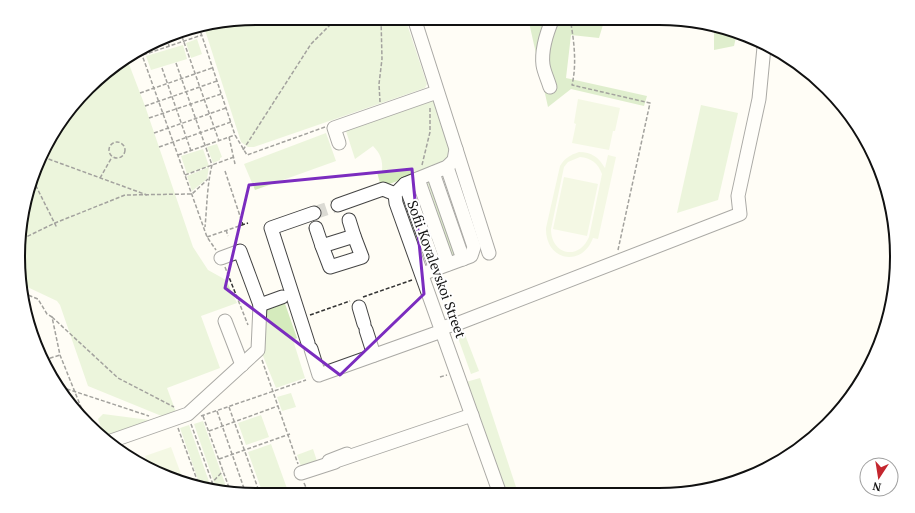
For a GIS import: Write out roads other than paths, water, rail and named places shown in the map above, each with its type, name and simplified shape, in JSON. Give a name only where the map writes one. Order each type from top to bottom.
[{"type":"street","points":[[416,25],[434,93],[456,149],[489,253]]},
{"type":"street","points":[[550,25],[543,51],[543,65],[550,87]]},
{"type":"street","points":[[395,194],[383,189],[340,204],[348,218],[362,257],[330,267],[314,220],[271,228],[286,292],[310,346],[319,375],[442,330],[740,214],[738,196],[759,99],[764,50]]},
{"type":"street","points":[[339,143],[334,128],[434,93]]},
{"type":"street","points":[[417,277],[471,256],[474,247],[447,167],[454,160],[456,149]]},
{"type":"street","name":"Sofii Kovalevskoi Street","points":[[447,167],[424,173],[405,184],[395,194],[396,203],[417,277],[442,330],[498,488]]},
{"type":"street","points":[[424,173],[463,259]]},
{"type":"street","points":[[424,173],[448,264]]},
{"type":"street","points":[[405,184],[436,269]]},
{"type":"street","points":[[322,246],[354,236]]},
{"type":"street","points":[[115,439],[170,420],[191,418],[242,364],[258,350],[260,305],[240,251],[221,258]]},
{"type":"street","points":[[260,305],[286,292]]},
{"type":"street","points":[[359,307],[374,356]]},
{"type":"street","points":[[226,321],[242,364]]},
{"type":"street","points":[[301,473],[472,415]]},
{"type":"street","points":[[335,462],[329,461],[384,441]]},
{"type":"tunnel","points":[[314,213],[338,205]]}]
